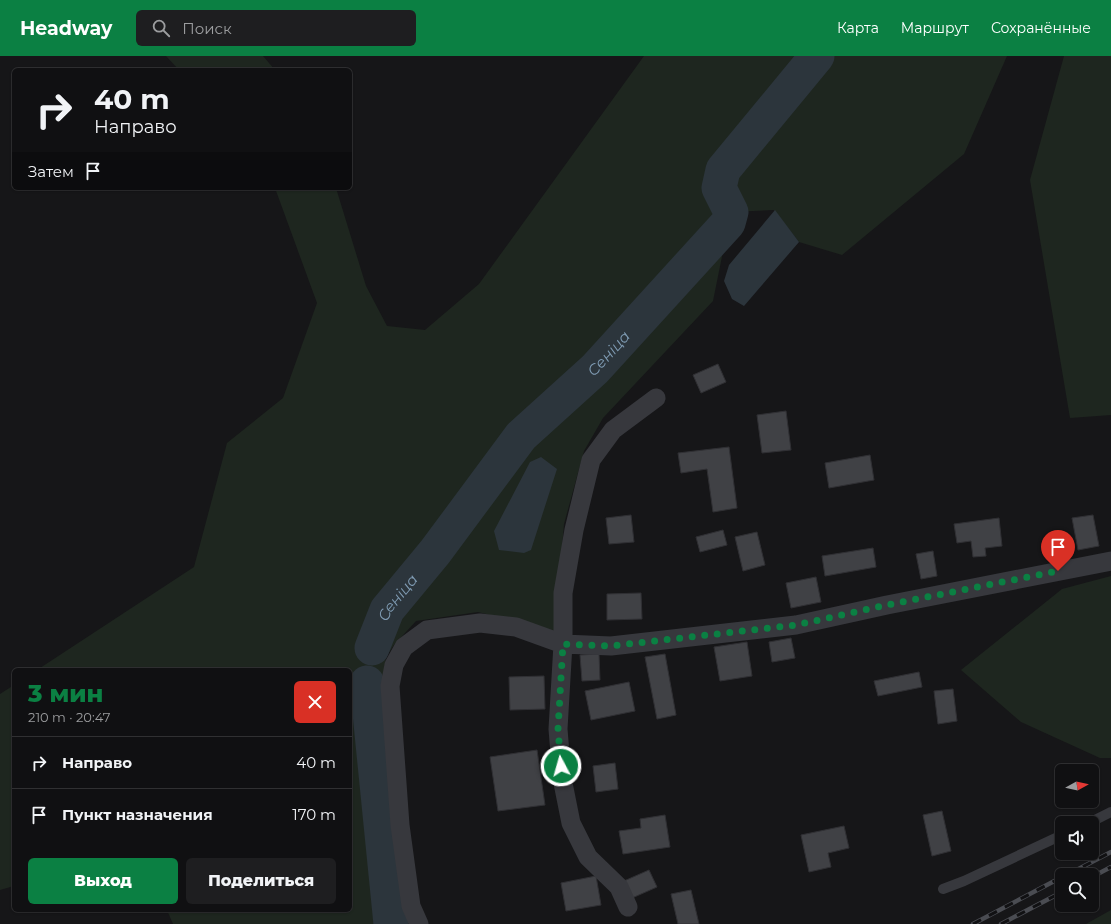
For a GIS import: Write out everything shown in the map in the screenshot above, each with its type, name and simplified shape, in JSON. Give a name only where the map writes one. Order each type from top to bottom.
[{"type":"street","points":[[628,907],[619,887],[588,857],[571,823],[562,778],[558,729],[563,644],[563,592],[574,530],[591,460],[613,430],[656,398]]},
{"type":"street","points":[[419,924],[411,906],[400,825],[390,686],[394,665],[404,647],[427,630],[480,623],[516,627],[563,644],[610,646],[796,625],[895,603],[1111,561]]},
{"type":"lane","points":[[1099,818],[1111,812]]},
{"type":"lane","points":[[943,889],[964,881],[1055,839]]},
{"type":"shaded area","points":[[166,56],[263,56],[273,68],[177,68]]},
{"type":"shaded area","points":[[644,56],[1007,56],[964,154],[842,255],[799,242],[774,210],[731,212],[713,301],[603,418],[584,451],[564,524],[555,631],[478,612],[416,621],[394,645],[386,657],[383,678],[397,924],[173,924],[168,912],[352,912],[352,668],[40,668],[194,567],[227,443],[283,398],[317,303],[276,190],[337,190],[366,286],[387,326],[425,330],[479,284]]},
{"type":"shaded area","points":[[1064,56],[1111,56],[1111,415],[1070,418],[1030,180]]},
{"type":"shaded area","points":[[775,210],[799,242],[744,306],[732,299],[724,281],[729,265]]},
{"type":"shaded area","points":[[541,457],[557,469],[531,550],[524,553],[499,550],[494,531],[530,462]]},
{"type":"shaded area","points":[[1111,576],[1111,758],[1100,758],[1021,722],[961,670],[1062,589]]},
{"type":"shaded area","points":[[12,686],[12,887],[0,890],[0,694]]},
{"type":"shaded area","points":[[1111,910],[1111,924],[1086,924]]},
{"type":"building","points":[[718,364],[726,382],[701,393],[693,375]]},
{"type":"building","points":[[786,411],[791,450],[762,453],[757,415]]},
{"type":"building","points":[[729,447],[737,508],[713,512],[707,469],[681,473],[678,453]]},
{"type":"building","points":[[870,455],[874,480],[829,488],[825,463]]},
{"type":"building","points":[[631,515],[634,542],[609,544],[606,518]]},
{"type":"building","points":[[1093,515],[1099,546],[1078,550],[1072,518]]},
{"type":"building","points":[[999,518],[1002,546],[985,548],[986,556],[973,557],[971,541],[957,543],[954,524]]},
{"type":"building","points":[[723,530],[727,545],[700,552],[696,537]]},
{"type":"building","points":[[757,532],[765,565],[743,571],[735,537]]},
{"type":"building","points":[[873,548],[876,567],[825,576],[822,556]]},
{"type":"building","points":[[933,551],[937,576],[921,579],[916,554]]},
{"type":"building","points":[[816,577],[821,602],[791,608],[786,583]]},
{"type":"building","points":[[641,593],[642,619],[607,620],[607,594]]},
{"type":"building","points":[[791,638],[795,658],[772,662],[769,642]]},
{"type":"building","points":[[747,642],[752,676],[720,681],[714,647]]},
{"type":"building","points":[[599,654],[600,680],[582,681],[580,655]]},
{"type":"building","points":[[665,654],[676,715],[657,719],[645,657]]},
{"type":"building","points":[[919,672],[922,687],[878,696],[874,681]]},
{"type":"building","points":[[544,676],[545,709],[510,710],[509,677]]},
{"type":"building","points":[[629,682],[635,711],[591,720],[585,691]]},
{"type":"building","points":[[953,689],[957,721],[938,724],[934,691]]},
{"type":"building","points":[[537,750],[545,805],[498,811],[490,757]]},
{"type":"building","points":[[615,763],[618,789],[596,792],[593,766]]},
{"type":"building","points":[[942,811],[951,851],[932,856],[923,815]]},
{"type":"building","points":[[665,815],[670,847],[623,854],[619,831],[641,828],[640,819]]},
{"type":"building","points":[[844,826],[849,848],[828,853],[831,867],[809,872],[801,835]]},
{"type":"building","points":[[649,870],[657,887],[632,898],[624,881]]},
{"type":"building","points":[[596,876],[601,905],[566,911],[561,883]]},
{"type":"building","points":[[691,890],[699,924],[678,924],[671,894]]},
{"type":"waterway","name":"Сеніца","points":[[372,648],[387,610],[435,552],[521,436],[595,369],[728,223],[731,212],[719,188],[723,170],[817,56]]},
{"type":"waterway","name":"Сеніца","points":[[367,683],[391,924]]},
{"type":"railway","points":[[1080,868],[1111,852]]},
{"type":"railway","points":[[1099,873],[1111,867]]},
{"type":"railway","points":[[973,924],[1055,881]]},
{"type":"railway","points":[[1001,924],[1055,896]]},
{"type":"route","points":[[561,766],[558,729],[563,644],[610,646],[796,625],[887,605],[1058,571]]}]
